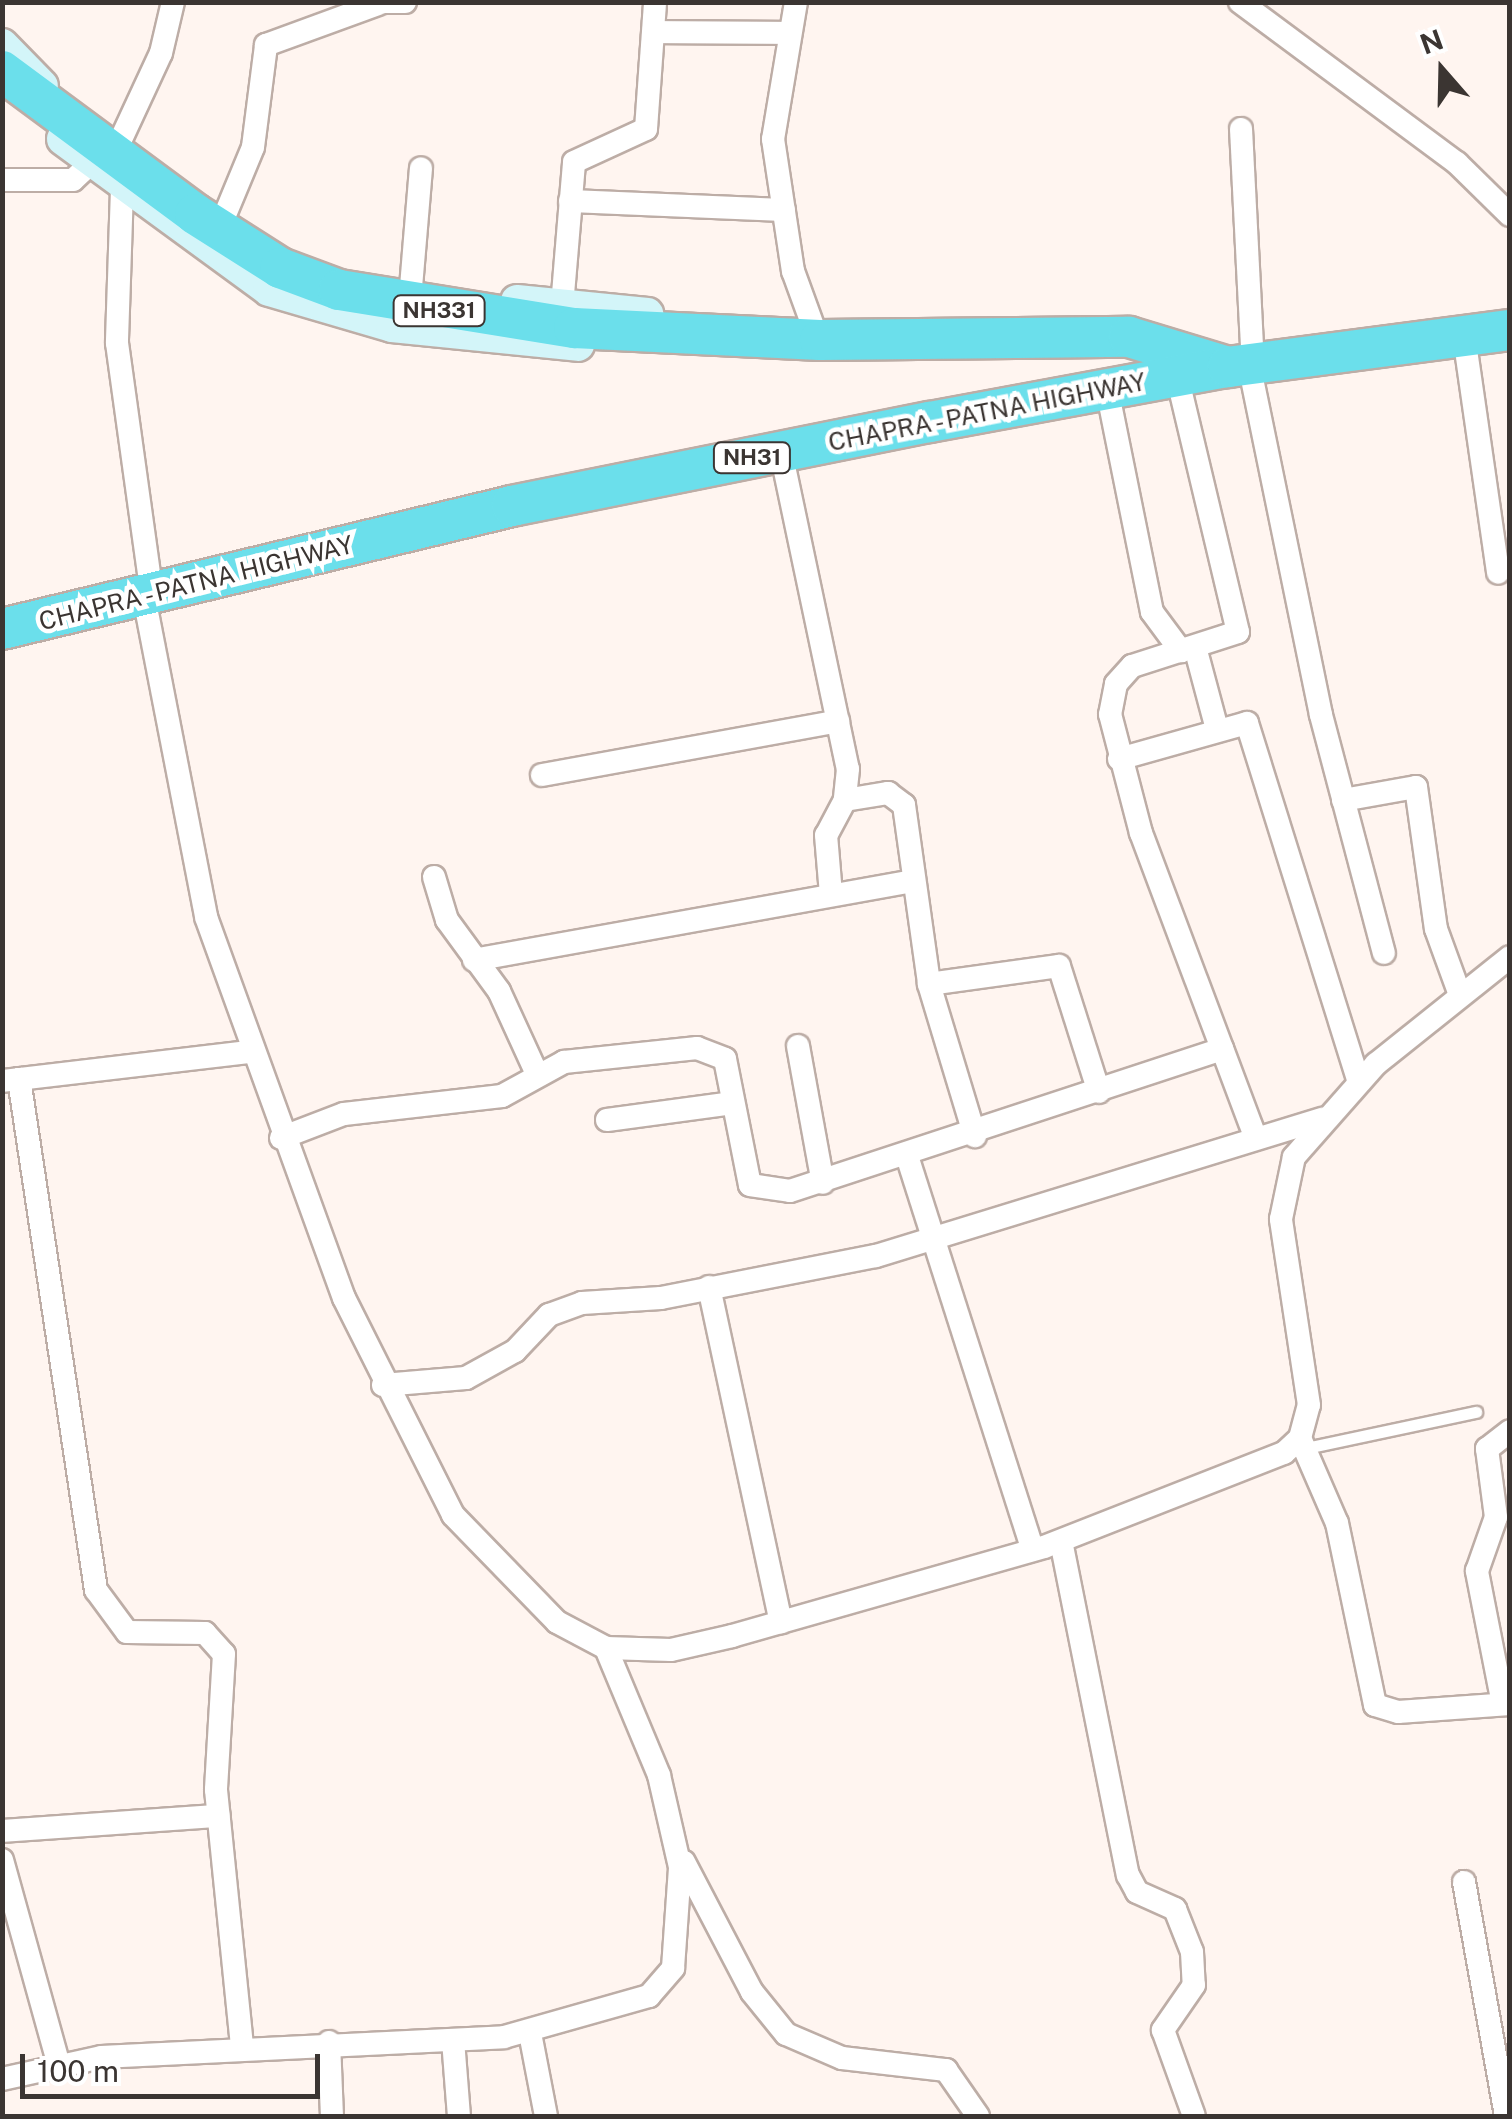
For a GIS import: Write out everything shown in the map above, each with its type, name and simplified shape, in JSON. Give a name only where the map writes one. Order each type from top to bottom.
[{"type":"highway","name":"NH331","points":[[2,71],[194,214],[280,268],[339,290],[574,328],[944,338],[1129,337],[1244,365]]},
{"type":"highway","name":"CHAPRA - PATNA HIGHWAY","points":[[2,629],[781,452],[1177,376],[1510,330]]},
{"type":"street","points":[[2,180],[73,180],[104,156],[161,54],[173,2]]},
{"type":"street","points":[[222,222],[253,147],[266,44],[377,3],[405,2]]},
{"type":"street","points":[[562,306],[577,155],[624,146],[646,128],[655,2]]},
{"type":"street","points":[[796,2],[773,114],[784,210],[813,326]]},
{"type":"street","points":[[1240,2],[1457,163],[1510,215]]},
{"type":"street","points":[[654,32],[790,34]]},
{"type":"street","points":[[2,45],[104,156],[122,189],[269,290],[392,326],[696,353],[943,352],[1031,336]]},
{"type":"street","points":[[2,92],[104,156],[281,254],[411,287],[562,306],[813,326],[1031,336]]},
{"type":"street","points":[[1241,129],[1244,365],[1343,800],[1384,953]]},
{"type":"street","points":[[411,287],[421,168]]},
{"type":"street","points":[[122,189],[117,343],[148,596],[195,870],[250,1052],[384,1386],[476,1544],[557,1622],[606,1648],[670,1650],[1032,1550],[1251,1471],[1303,1443]]},
{"type":"street","points":[[570,201],[784,210]]},
{"type":"street","points":[[1464,336],[1498,572]]},
{"type":"street","points":[[1177,376],[1238,629],[1132,666],[1116,684],[1118,759],[1254,1134]]},
{"type":"street","points":[[1108,389],[1152,612],[1188,649],[1217,729]]},
{"type":"street","points":[[781,452],[838,721],[846,800],[826,835],[832,894]]},
{"type":"street","points":[[542,775],[838,721]]},
{"type":"street","points":[[1118,759],[1247,723],[1359,1082]]},
{"type":"street","points":[[1343,800],[1416,787],[1436,929],[1460,996]]},
{"type":"street","points":[[846,800],[898,796],[929,984],[975,1136]]},
{"type":"street","points":[[434,877],[474,960],[536,1072]]},
{"type":"street","points":[[474,960],[912,881]]},
{"type":"street","points":[[1510,957],[1359,1082],[1322,1119],[1294,1157],[1281,1219],[1308,1391],[1303,1443],[1337,1523],[1376,1705],[1398,1712],[1506,1704],[1477,1571],[1496,1517],[1487,1449],[1510,1431]]},
{"type":"street","points":[[929,984],[1059,966],[1099,1092]]},
{"type":"street","points":[[798,1046],[823,1183]]},
{"type":"street","points":[[282,1138],[344,1114],[502,1096],[536,1072],[716,1050],[733,1103],[750,1185],[773,1192],[823,1183],[908,1159],[1222,1049]]},
{"type":"street","points":[[242,2047],[218,1816],[227,1672],[218,1642],[192,1631],[127,1632],[104,1605],[89,1565],[11,1080],[250,1052]]},
{"type":"street","points":[[607,1120],[733,1103]]},
{"type":"street","points":[[384,1386],[466,1378],[514,1351],[550,1315],[582,1303],[710,1287],[940,1237],[1254,1134],[1322,1119]]},
{"type":"street","points":[[908,1159],[940,1237],[1032,1550]]},
{"type":"street","points":[[710,1287],[781,1622]]},
{"type":"street","points":[[1061,1540],[1128,1875],[1137,1892],[1175,1910],[1192,1952],[1194,1985],[1163,2030],[1194,2116]]},
{"type":"street","points":[[2,2078],[59,2065],[242,2047],[453,2040],[530,2033],[660,1988],[679,1940],[678,1850],[660,1775],[606,1648]]},
{"type":"street","points":[[2,1830],[218,1816]]},
{"type":"street","points":[[678,1850],[752,1992],[786,2034],[842,2058],[946,2070],[978,2116]]},
{"type":"street","points":[[2,1860],[59,2065]]},
{"type":"street","points":[[1464,1882],[1506,2116]]},
{"type":"street","points":[[530,2033],[546,2116]]},
{"type":"street","points":[[453,2040],[458,2116]]},
{"type":"street","points":[[328,2042],[332,2116]]},
{"type":"lane","points":[[1303,1443],[1476,1412]]}]
